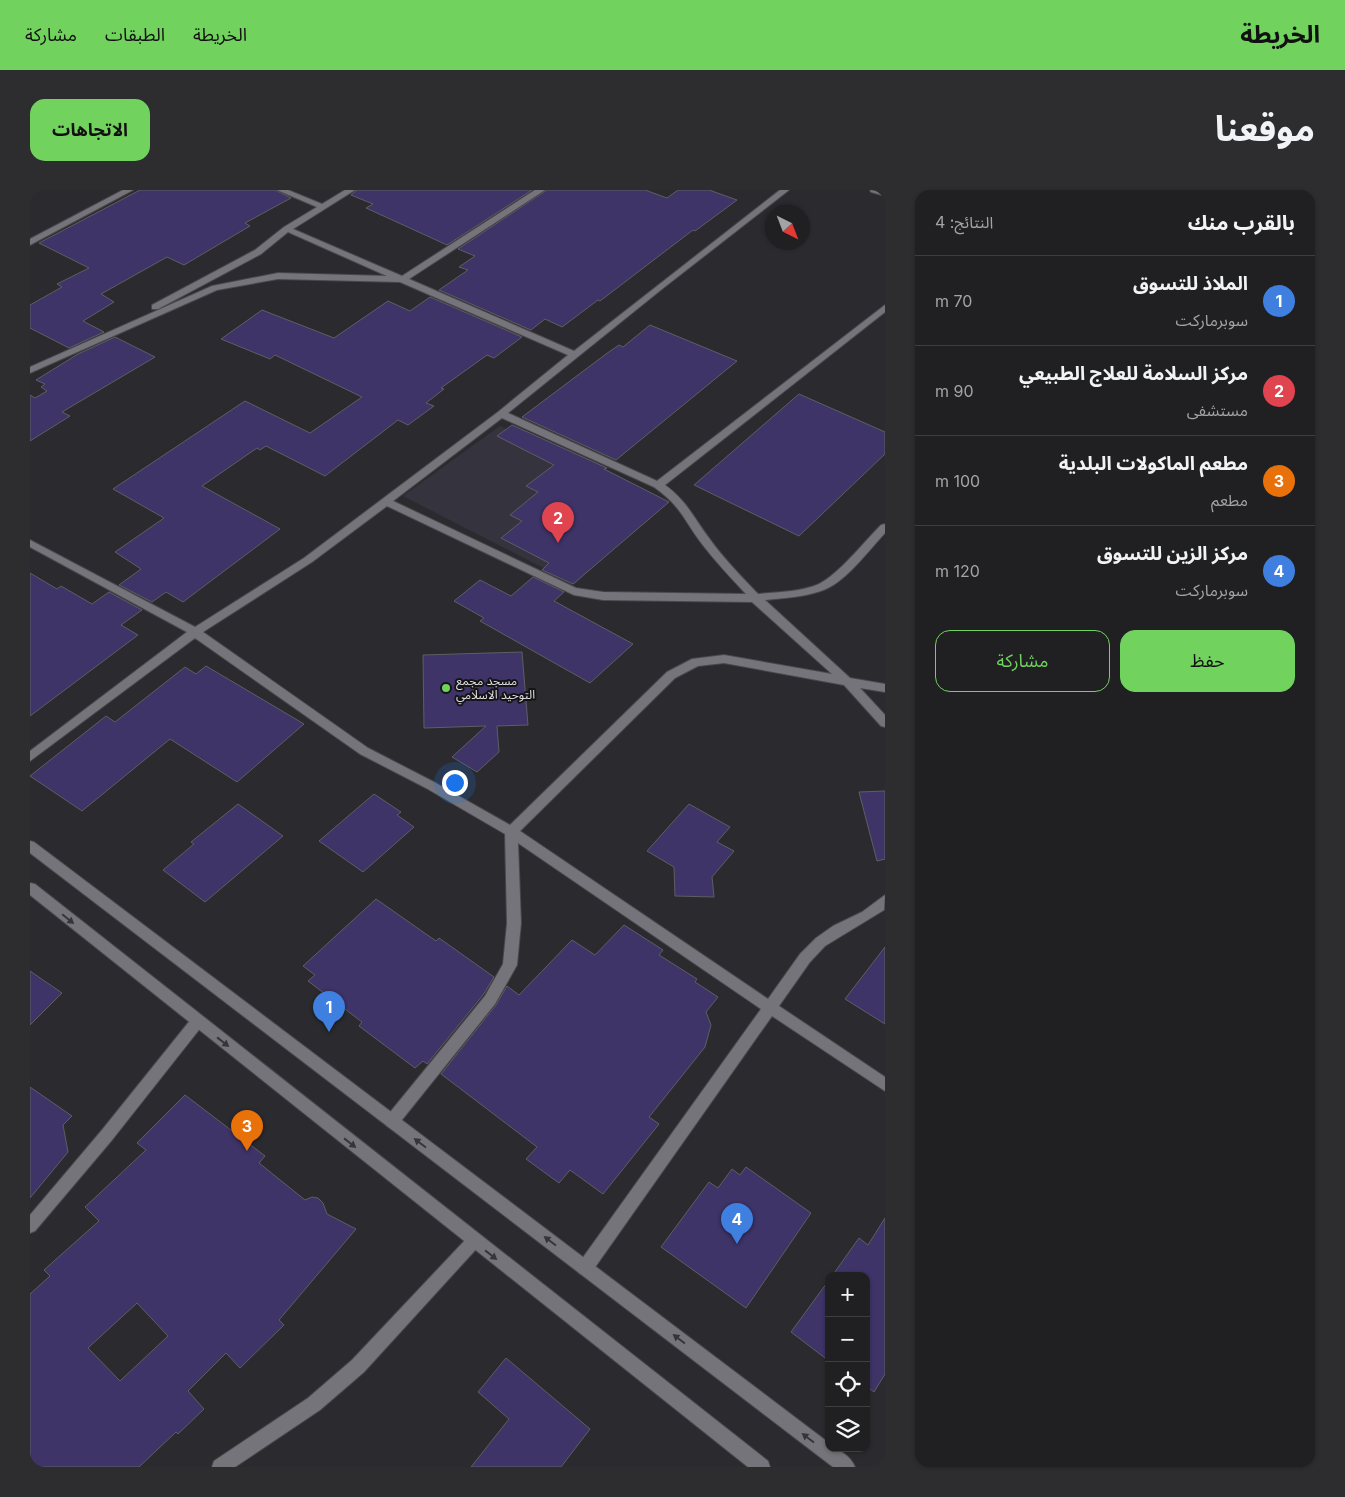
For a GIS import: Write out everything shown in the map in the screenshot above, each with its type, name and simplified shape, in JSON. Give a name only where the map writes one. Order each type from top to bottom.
[{"type":"street","points":[[30,242],[128,190]]},
{"type":"street","points":[[281,190],[324,207]]},
{"type":"street","points":[[30,380],[66,355],[258,252],[287,229],[351,190]]},
{"type":"street","points":[[30,370],[215,288],[278,276],[403,279],[541,190]]},
{"type":"street","points":[[30,757],[195,632],[308,560],[386,502],[501,414],[659,287],[785,190]]},
{"type":"street","points":[[874,190],[885,194]]},
{"type":"street","points":[[287,229],[575,355]]},
{"type":"street","points":[[658,485],[885,308]]},
{"type":"street","points":[[501,414],[658,485],[675,497],[686,510],[705,541],[755,598],[848,682],[885,723]]},
{"type":"street","points":[[386,502],[574,591],[603,596],[755,598],[810,591],[824,586],[837,577],[885,527]]},
{"type":"street","points":[[30,543],[195,632],[364,751],[430,785],[511,832],[885,1085]]},
{"type":"street","points":[[392,1121],[490,1000],[510,965],[514,923],[511,832],[671,675],[696,662],[724,659],[885,688]]},
{"type":"street","points":[[30,846],[847,1467]]},
{"type":"street","points":[[30,888],[762,1467]]},
{"type":"street","points":[[585,1268],[769,1007],[818,943],[833,932],[862,920],[885,900]]},
{"type":"street","points":[[30,1226],[107,1136],[197,1022]]},
{"type":"street","points":[[220,1467],[314,1404],[358,1366],[474,1241]]},
{"type":"shaded area","points":[[500,426],[667,501],[575,584],[403,496]]},
{"type":"building","points":[[140,190],[275,190],[291,198],[245,223],[250,226],[184,265],[167,257],[101,294],[114,302],[83,321],[104,332],[69,348],[30,328],[30,305],[62,287],[57,284],[89,268],[39,243]]},
{"type":"building","points":[[357,190],[532,190],[447,245],[366,208],[373,204],[351,195]]},
{"type":"building","points":[[547,190],[645,190],[667,198],[678,190],[709,190],[737,200],[695,231],[693,230],[600,301],[598,300],[562,327],[545,319],[531,330],[439,290],[468,270],[459,267],[475,256],[458,249]]},
{"type":"building","points":[[430,297],[522,337],[494,358],[487,355],[441,388],[444,389],[426,403],[434,406],[408,425],[398,420],[325,476],[266,446],[260,450],[257,448],[202,486],[280,529],[183,602],[166,592],[152,602],[119,585],[141,569],[115,552],[164,518],[113,489],[245,401],[310,433],[362,397],[275,355],[270,359],[221,339],[262,310],[334,338],[388,301],[410,311]]},
{"type":"building","points":[[650,325],[737,361],[616,460],[522,417],[606,354],[619,345],[623,347]]},
{"type":"building","points":[[115,337],[155,357],[62,412],[70,416],[30,441],[30,395],[35,398],[47,391],[41,387],[45,384],[36,380],[78,354]]},
{"type":"building","points":[[799,394],[885,432],[885,454],[799,536],[694,485]]},
{"type":"building","points":[[512,425],[607,468],[604,469],[669,502],[573,584],[542,570],[549,563],[501,538],[522,521],[510,515],[538,492],[526,486],[554,465],[497,436]]},
{"type":"building","points":[[30,573],[57,589],[61,586],[92,604],[109,592],[142,610],[121,625],[138,635],[30,716]]},
{"type":"building","points":[[533,577],[564,592],[554,601],[633,644],[590,683],[480,621],[484,618],[454,601],[480,580],[511,596]]},
{"type":"building","points":[[522,652],[528,725],[497,726],[499,752],[477,772],[452,757],[486,726],[424,728],[423,655]]},
{"type":"building","points":[[206,666],[304,724],[237,782],[170,739],[82,811],[30,776],[106,716],[115,722],[185,667],[196,674]]},
{"type":"building","points":[[885,791],[885,859],[877,861],[859,792]]},
{"type":"building","points":[[374,794],[401,812],[397,815],[414,827],[363,872],[319,841]]},
{"type":"building","points":[[238,804],[283,836],[205,902],[163,870],[194,844],[191,842]]},
{"type":"building","points":[[689,804],[730,827],[717,842],[734,851],[712,877],[714,897],[675,896],[674,867],[647,851]]},
{"type":"building","points":[[376,899],[436,941],[439,938],[494,977],[483,995],[427,1064],[423,1061],[415,1068],[359,1026],[362,1022],[308,981],[315,975],[303,966]]},
{"type":"building","points":[[624,925],[663,950],[659,955],[697,979],[695,982],[718,997],[706,1012],[711,1025],[705,1047],[649,1117],[659,1124],[603,1194],[570,1170],[559,1183],[526,1159],[537,1147],[441,1074],[496,1005],[507,986],[519,995],[572,940],[595,955]]},
{"type":"building","points":[[885,947],[885,1024],[845,999]]},
{"type":"building","points":[[30,971],[62,993],[30,1025]]},
{"type":"building","points":[[30,1087],[72,1116],[63,1125],[68,1152],[30,1198]]},
{"type":"building","points":[[185,1095],[265,1156],[259,1163],[305,1200],[312,1197],[318,1198],[323,1203],[327,1214],[356,1229],[279,1320],[284,1325],[240,1368],[226,1353],[188,1391],[204,1409],[139,1467],[30,1467],[30,1294],[50,1276],[44,1270],[99,1221],[85,1207],[146,1150],[137,1143]],"holes":[[[137,1303],[168,1336],[120,1381],[88,1348]]]},
{"type":"building","points":[[746,1167],[811,1213],[746,1308],[661,1247],[709,1182],[718,1188],[732,1169],[740,1175]]},
{"type":"building","points":[[885,1218],[885,1374],[874,1392],[870,1389],[870,1272],[835,1272],[859,1238],[868,1245]]},
{"type":"building","points":[[825,1285],[825,1358],[791,1332]]},
{"type":"building","points":[[506,1358],[590,1429],[561,1467],[471,1467],[509,1419],[478,1392]]},
{"type":"place","name":"مركز السلامة للعلاج الطبيعي","points":[[558,543]]},
{"type":"place","name":"مسجد مجمع التوحيد الاسلامي","points":[[446,688]]},
{"type":"place","name":"الملاذ للتسوق","points":[[329,1032]]},
{"type":"place","name":"مطعم الماكولات البلدية","points":[[247,1151]]},
{"type":"place","name":"مركز الزين للتسوق","points":[[737,1244]]}]
